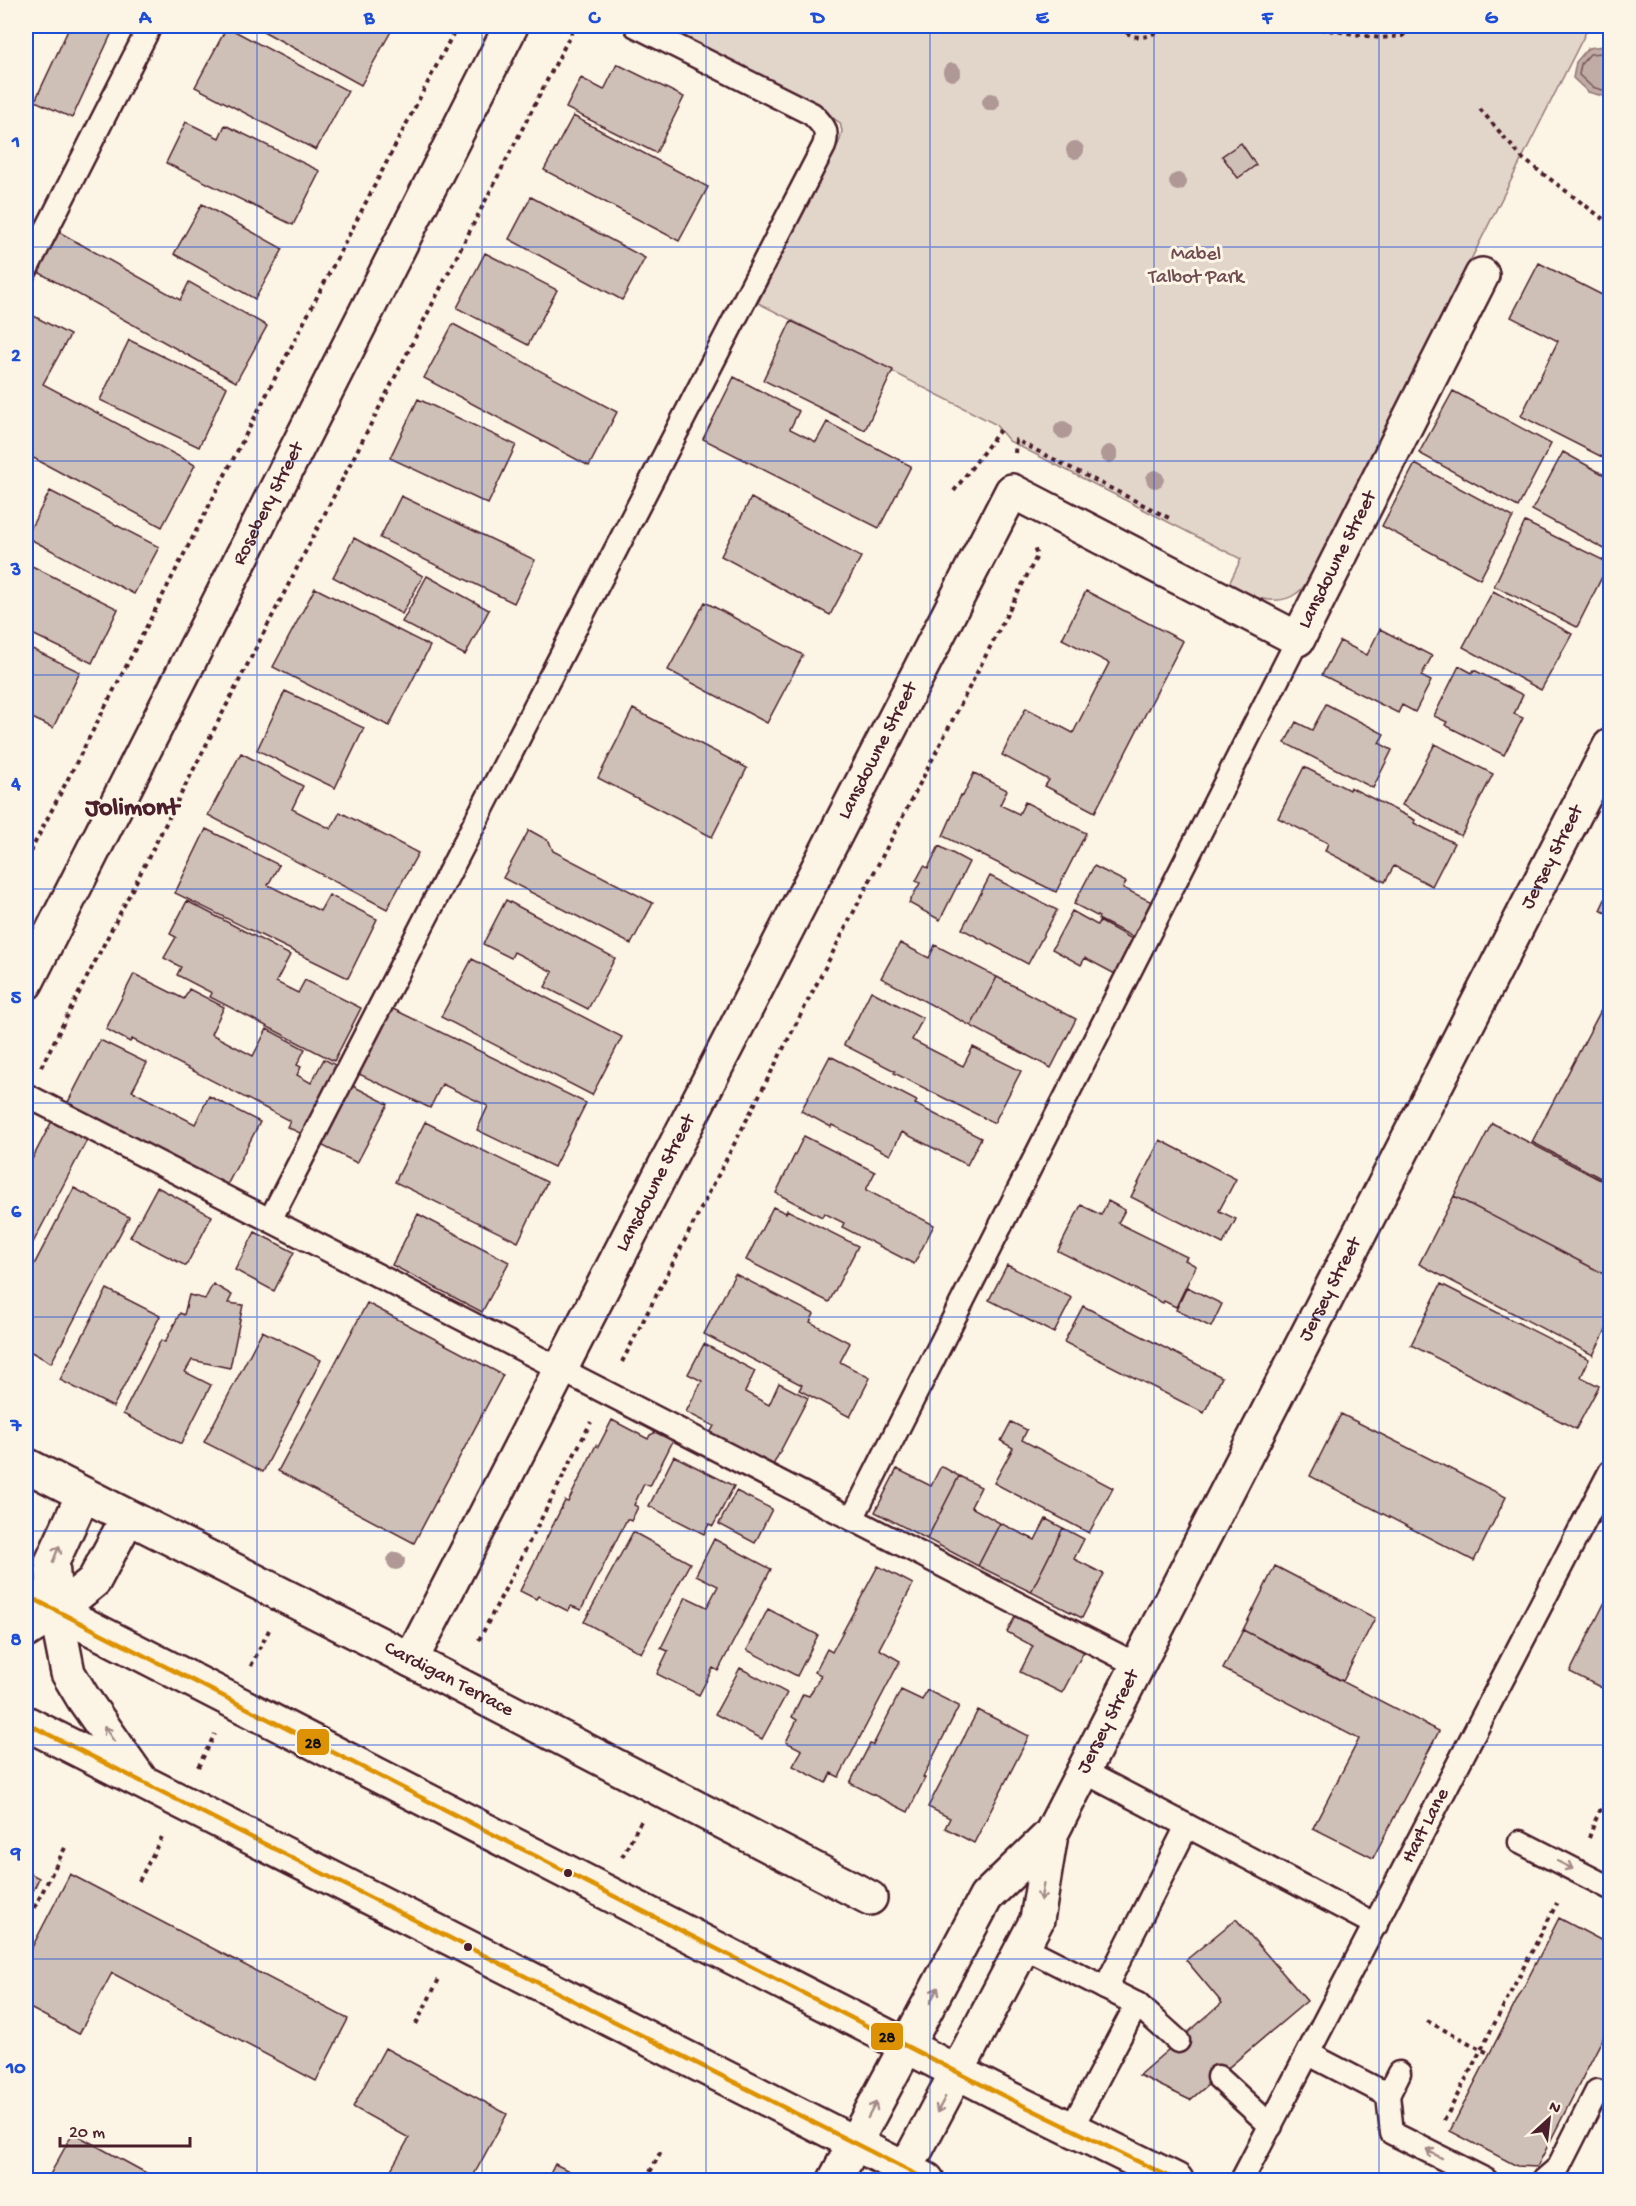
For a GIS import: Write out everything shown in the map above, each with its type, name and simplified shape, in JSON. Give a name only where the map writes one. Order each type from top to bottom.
[{"type":"street","name":"Rosebery Street","points":[[26,982],[511,26]]},
{"type":"street","name":"Lansdowne Street","points":[[411,1660],[1012,491],[1298,639],[1482,275]]},
{"type":"street","name":"Jersey Street","points":[[911,2177],[958,2073],[1037,1920],[1051,1834],[1611,746]]},
{"type":"street","name":"Cardigan Terrace","points":[[26,1465],[411,1660],[870,1898]]},
{"type":"street","points":[[83,1495],[52,1562],[56,1612],[68,1673],[142,1782]]},
{"type":"street","points":[[26,1631],[56,1612],[94,1581],[128,1517]]},
{"type":"street","points":[[26,1595],[958,2073],[1176,2181]]},
{"type":"street","points":[[26,1723],[854,2144],[911,2177]]},
{"type":"street","name":"Jersey Street","points":[[835,2181],[986,1897],[1051,1834]]},
{"type":"lane","points":[[26,270],[150,26]]},
{"type":"lane","points":[[270,1220],[824,146],[827,136],[822,124],[813,114],[636,26]]},
{"type":"lane","points":[[852,1519],[1298,639]]},
{"type":"lane","points":[[26,1095],[1137,1665]]},
{"type":"lane","name":"Hart Lane","points":[[1242,2181],[1611,1472]]},
{"type":"lane","points":[[1083,1771],[1376,1925]]},
{"type":"lane","points":[[1105,1988],[1187,1826]]},
{"type":"lane","points":[[1520,1842],[1611,1888]]},
{"type":"lane","points":[[1024,1947],[1137,2004],[1178,2041]]},
{"type":"lane","points":[[1071,2129],[1137,2004]]},
{"type":"lane","points":[[1309,2054],[1388,2095]]},
{"type":"lane","points":[[1400,2073],[1388,2095],[1392,2133],[1486,2181]]},
{"type":"lane","points":[[1218,2077],[1271,2126]]},
{"type":"lane","points":[[1544,2181],[1558,2168],[1597,2091]]},
{"type":"path","points":[[26,860],[457,26]]},
{"type":"path","points":[[26,1095],[575,26]]},
{"type":"path","points":[[1120,26],[1135,37],[1148,36],[1163,26]]},
{"type":"path","points":[[1302,26],[1380,38],[1402,36],[1416,26]]},
{"type":"path","points":[[1480,109],[1522,158],[1611,224]]},
{"type":"path","points":[[954,491],[1000,430]]},
{"type":"path","points":[[479,1640],[1037,556],[1012,491]]},
{"type":"path","points":[[139,1881],[286,1598]]},
{"type":"path","points":[[618,1865],[658,1787]]},
{"type":"path","points":[[1588,1841],[1595,1821],[1611,1791]]},
{"type":"path","points":[[26,1924],[67,1844]]},
{"type":"path","points":[[1435,2120],[1443,2124],[1557,1903]]},
{"type":"path","points":[[416,2024],[439,1979]]},
{"type":"path","points":[[1427,2021],[1490,2054]]},
{"type":"path","points":[[646,2181],[662,2149]]},
{"type":"green space","name":"Mabel Talbot Park","points":[[659,26],[1589,26],[1310,578],[1297,593],[1289,598],[1271,600],[1262,599],[1228,586],[1241,559],[1009,441],[995,424],[758,303],[840,140],[842,131],[840,123],[818,107]]},
{"type":"water","points":[[1604,46],[1610,51],[1610,98],[1588,92],[1573,78],[1576,62],[1588,48]]},
{"type":"building","points":[[70,26],[115,26],[72,118],[35,101]]},
{"type":"building","points":[[254,26],[394,26],[361,85]]},
{"type":"building","points":[[227,27],[348,91],[316,150],[195,87]]},
{"type":"building","points":[[617,64],[684,97],[656,153],[566,108],[581,78],[604,90]]},
{"type":"building","points":[[573,116],[708,187],[679,241],[544,170]]},
{"type":"building","points":[[186,122],[219,138],[225,125],[320,171],[293,225],[166,163]]},
{"type":"building","points":[[1241,143],[1256,165],[1238,178],[1222,156]]},
{"type":"building","points":[[531,197],[645,258],[622,300],[509,239]]},
{"type":"building","points":[[202,204],[283,249],[255,299],[174,254]]},
{"type":"building","points":[[59,232],[180,300],[189,282],[267,326],[236,382],[38,272]]},
{"type":"building","points":[[485,253],[557,290],[528,345],[457,308]]},
{"type":"building","points":[[1539,263],[1610,299],[1610,461],[1521,416],[1558,341],[1511,317]]},
{"type":"building","points":[[26,312],[70,335],[43,384],[195,465],[162,527],[26,454]]},
{"type":"building","points":[[791,321],[893,370],[865,430],[763,380]]},
{"type":"building","points":[[453,324],[617,412],[589,466],[424,378]]},
{"type":"building","points":[[129,340],[227,387],[199,447],[100,400]]},
{"type":"building","points":[[734,377],[799,411],[790,429],[816,442],[827,422],[911,466],[879,528],[703,439]]},
{"type":"building","points":[[1453,391],[1551,444],[1518,507],[1419,453]]},
{"type":"building","points":[[418,399],[516,445],[488,504],[390,458]]},
{"type":"building","points":[[1563,452],[1610,478],[1610,552],[1532,510]]},
{"type":"building","points":[[1415,464],[1513,517],[1480,579],[1382,526]]},
{"type":"building","points":[[50,491],[159,547],[134,594],[26,537]]},
{"type":"building","points":[[401,496],[535,560],[514,603],[380,538]]},
{"type":"building","points":[[751,498],[861,557],[830,615],[721,556]]},
{"type":"building","points":[[1525,522],[1609,563],[1577,627],[1494,586]]},
{"type":"building","points":[[354,538],[423,576],[402,614],[333,577]]},
{"type":"building","points":[[26,563],[118,609],[92,663],[26,631]]},
{"type":"building","points":[[427,576],[489,610],[465,655],[402,622]]},
{"type":"building","points":[[315,588],[430,646],[389,726],[273,667]]},
{"type":"building","points":[[1086,591],[1183,641],[1095,812],[1045,786],[1049,780],[1002,755],[1026,708],[1073,733],[1109,663],[1062,639]]},
{"type":"building","points":[[1493,591],[1572,634],[1541,690],[1463,647]]},
{"type":"building","points":[[705,602],[803,655],[767,723],[668,670]]},
{"type":"building","points":[[1380,629],[1432,656],[1421,676],[1431,681],[1415,712],[1402,705],[1398,713],[1322,675],[1340,641],[1367,655]]},
{"type":"building","points":[[26,646],[80,672],[53,728],[26,715]]},
{"type":"building","points":[[1459,666],[1472,673],[1474,670],[1523,695],[1514,714],[1523,718],[1504,755],[1445,725],[1447,722],[1434,716]]},
{"type":"building","points":[[285,691],[364,728],[335,788],[257,750]]},
{"type":"building","points":[[1326,704],[1384,734],[1379,743],[1392,750],[1373,788],[1285,743],[1296,722],[1312,730]]},
{"type":"building","points":[[633,709],[747,768],[712,837],[598,778]]},
{"type":"building","points":[[1435,744],[1493,774],[1461,836],[1402,805]]},
{"type":"building","points":[[241,753],[303,786],[292,809],[331,829],[340,812],[418,853],[387,909],[208,815]]},
{"type":"building","points":[[1304,767],[1349,790],[1350,787],[1454,843],[1432,886],[1394,866],[1385,882],[1325,851],[1328,843],[1278,818]]},
{"type":"building","points":[[974,773],[1007,790],[1000,805],[1019,814],[1025,802],[1086,833],[1056,892],[943,836],[961,795],[963,796]]},
{"type":"building","points":[[206,829],[279,865],[268,885],[320,911],[329,895],[377,919],[348,978],[175,893]]},
{"type":"building","points":[[529,830],[549,841],[553,851],[653,903],[631,944],[503,878]]},
{"type":"building","points":[[939,846],[969,862],[940,920],[909,903],[920,883],[916,881],[924,866],[928,868]]},
{"type":"building","points":[[1094,866],[1126,882],[1123,888],[1156,904],[1137,939],[1074,904]]},
{"type":"building","points":[[990,876],[1057,910],[1028,964],[962,929]]},
{"type":"building","points":[[1610,889],[1610,915],[1600,910]]},
{"type":"building","points":[[506,900],[615,958],[588,1009],[545,987],[553,972],[514,952],[511,958],[483,944]]},
{"type":"building","points":[[187,901],[290,955],[276,982],[298,993],[305,980],[361,1008],[334,1061],[210,997],[212,993],[177,975],[181,967],[164,958],[176,937],[170,934]]},
{"type":"building","points":[[1072,911],[1097,925],[1099,921],[1136,941],[1117,975],[1085,958],[1081,965],[1052,949]]},
{"type":"building","points":[[900,943],[929,958],[935,945],[997,977],[971,1026],[881,978]]},
{"type":"building","points":[[472,959],[622,1037],[592,1095],[441,1017]]},
{"type":"building","points":[[134,974],[184,999],[189,989],[224,1007],[211,1034],[253,1056],[267,1029],[305,1049],[297,1065],[301,1067],[297,1075],[311,1083],[324,1059],[337,1066],[302,1134],[287,1127],[290,1121],[132,1039],[130,1042],[106,1029]]},
{"type":"building","points":[[997,977],[1076,1019],[1051,1068],[971,1026]]},
{"type":"building","points":[[871,991],[923,1018],[912,1040],[963,1066],[973,1047],[1021,1071],[994,1123],[844,1045]]},
{"type":"building","points":[[1610,993],[1610,1183],[1532,1142]]},
{"type":"building","points":[[391,1008],[586,1103],[554,1167],[477,1130],[488,1106],[442,1084],[430,1108],[359,1074]]},
{"type":"building","points":[[100,1040],[147,1063],[132,1091],[195,1124],[209,1096],[260,1122],[226,1187],[66,1106]]},
{"type":"building","points":[[830,1056],[917,1101],[915,1104],[981,1138],[967,1165],[902,1132],[890,1155],[801,1111]]},
{"type":"building","points":[[349,1084],[388,1104],[357,1163],[319,1144]]},
{"type":"building","points":[[53,1119],[88,1138],[26,1256],[26,1166],[28,1167]]},
{"type":"building","points":[[425,1122],[547,1182],[518,1242],[395,1182]]},
{"type":"building","points":[[1492,1123],[1610,1185],[1610,1277],[1454,1196]]},
{"type":"building","points":[[804,1136],[875,1172],[866,1190],[934,1225],[914,1264],[842,1227],[844,1223],[824,1213],[822,1217],[776,1193]]},
{"type":"building","points":[[1160,1140],[1236,1179],[1219,1211],[1236,1219],[1223,1244],[1131,1197]]},
{"type":"building","points":[[157,1187],[212,1216],[186,1266],[130,1237]]},
{"type":"building","points":[[74,1188],[129,1217],[51,1363],[26,1349],[26,1280]]},
{"type":"building","points":[[1454,1196],[1610,1277],[1610,1322],[1593,1355],[1419,1264]]},
{"type":"building","points":[[1108,1201],[1125,1210],[1118,1223],[1187,1257],[1185,1260],[1196,1266],[1176,1307],[1164,1301],[1163,1303],[1058,1251],[1081,1205],[1101,1215]]},
{"type":"building","points":[[773,1207],[786,1213],[787,1210],[858,1246],[829,1302],[746,1260]]},
{"type":"building","points":[[418,1214],[509,1262],[482,1312],[392,1265]]},
{"type":"building","points":[[255,1232],[294,1252],[274,1291],[235,1270]]},
{"type":"building","points":[[1007,1265],[1072,1298],[1054,1333],[989,1300]]},
{"type":"building","points":[[735,1274],[814,1314],[810,1322],[850,1343],[840,1362],[870,1378],[850,1417],[799,1390],[802,1385],[704,1334]]},
{"type":"building","points":[[213,1284],[232,1295],[228,1303],[243,1305],[230,1368],[192,1360],[185,1372],[211,1385],[181,1444],[123,1414],[161,1340],[165,1342],[180,1313],[184,1315],[189,1295],[205,1299]]},
{"type":"building","points":[[1441,1284],[1589,1359],[1581,1377],[1599,1386],[1576,1429],[1411,1345]]},
{"type":"building","points":[[1187,1287],[1222,1304],[1211,1327],[1176,1310]]},
{"type":"building","points":[[107,1289],[160,1316],[113,1407],[60,1380]]},
{"type":"building","points":[[367,1303],[503,1375],[414,1543],[278,1471]]},
{"type":"building","points":[[1083,1306],[1222,1377],[1204,1413],[1064,1342]]},
{"type":"building","points":[[262,1331],[321,1360],[263,1472],[204,1442]]},
{"type":"building","points":[[704,1344],[755,1371],[745,1392],[769,1405],[779,1383],[808,1398],[772,1467],[709,1435],[714,1426],[686,1412],[702,1381],[688,1374]]},
{"type":"building","points":[[1341,1414],[1506,1497],[1474,1561],[1310,1476]]},
{"type":"building","points":[[612,1420],[648,1439],[650,1435],[660,1430],[675,1437],[650,1486],[644,1484],[634,1505],[638,1507],[631,1521],[627,1519],[581,1610],[571,1606],[568,1611],[538,1596],[536,1599],[520,1591],[565,1501],[568,1502],[596,1445],[598,1447]]},
{"type":"building","points":[[1011,1422],[1027,1430],[1022,1440],[1113,1488],[1089,1533],[994,1483],[1013,1448],[1001,1441]]},
{"type":"building","points":[[674,1456],[734,1486],[713,1526],[709,1524],[704,1534],[649,1506]]},
{"type":"building","points":[[941,1466],[959,1476],[927,1539],[875,1512],[897,1469],[931,1486]]},
{"type":"building","points":[[959,1476],[981,1487],[971,1507],[1000,1523],[978,1566],[927,1539]]},
{"type":"building","points":[[736,1491],[772,1509],[755,1543],[719,1524]]},
{"type":"building","points":[[1046,1519],[1063,1528],[1031,1592],[978,1566],[1000,1523],[1035,1540]]},
{"type":"building","points":[[1063,1528],[1084,1539],[1074,1559],[1104,1574],[1082,1618],[1031,1592]]},
{"type":"building","points":[[633,1532],[690,1563],[641,1653],[584,1622]]},
{"type":"building","points":[[714,1539],[771,1569],[718,1671],[713,1668],[699,1695],[657,1674],[668,1651],[661,1648],[686,1597],[707,1607],[718,1586],[696,1575]]},
{"type":"building","points":[[878,1566],[913,1584],[879,1649],[900,1661],[839,1777],[831,1773],[826,1783],[793,1766],[802,1750],[786,1742],[797,1720],[792,1717],[803,1694],[809,1696],[821,1675],[815,1672],[827,1649],[832,1652]]},
{"type":"building","points":[[1275,1566],[1375,1618],[1343,1681],[1243,1630]]},
{"type":"building","points":[[1610,1592],[1610,1692],[1570,1672]]},
{"type":"building","points":[[768,1609],[818,1635],[797,1676],[747,1650]]},
{"type":"building","points":[[1016,1615],[1084,1651],[1062,1693],[1020,1672],[1033,1646],[1007,1632]]},
{"type":"building","points":[[1243,1630],[1439,1731],[1373,1858],[1313,1828],[1359,1739],[1223,1669]]},
{"type":"building","points":[[740,1668],[787,1693],[762,1739],[715,1714]]},
{"type":"building","points":[[901,1690],[922,1700],[927,1690],[959,1706],[908,1812],[850,1783],[870,1744],[873,1745]]},
{"type":"building","points":[[978,1710],[1029,1736],[974,1843],[945,1828],[950,1818],[928,1807]]},
{"type":"building","points":[[26,1871],[39,1878],[26,1906]]},
{"type":"building","points":[[70,1874],[348,2019],[316,2081],[112,1973],[79,2034],[26,2006],[26,1959]]},
{"type":"building","points":[[1559,1918],[1610,1945],[1610,2024],[1537,2167],[1517,2166],[1450,2131]]},
{"type":"building","points":[[1236,1919],[1307,2001],[1190,2100],[1139,2075],[1222,2003],[1186,1960]]},
{"type":"building","points":[[385,2048],[507,2114],[471,2180],[385,2180],[409,2138],[353,2107]]},
{"type":"building","points":[[73,2133],[159,2180],[47,2180]]},
{"type":"building","points":[[555,2164],[587,2180],[547,2180]]},
{"type":"transit line","name":"28","points":[[26,1595],[1002,2095],[1176,2180]]},
{"type":"transit line","name":"28","points":[[26,1723],[927,2180]]},
{"type":"district","name":"Jolimont","points":[[132,809]]}]
